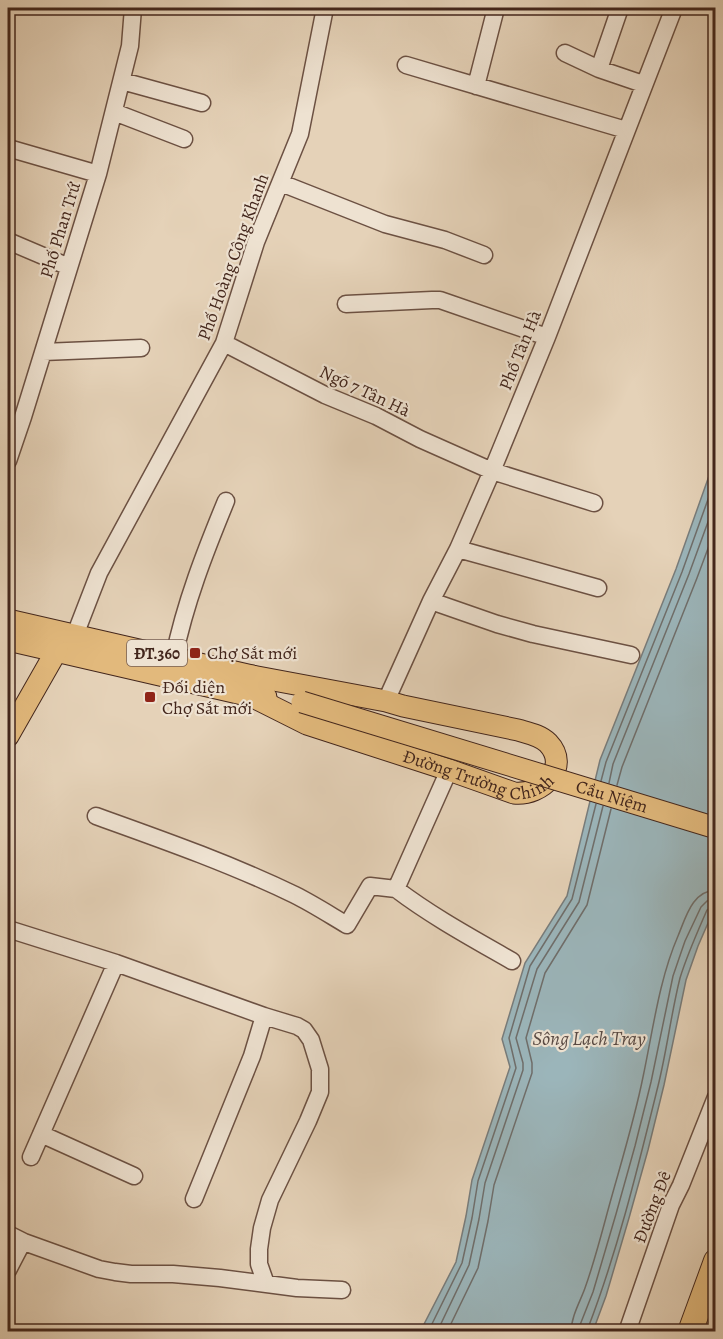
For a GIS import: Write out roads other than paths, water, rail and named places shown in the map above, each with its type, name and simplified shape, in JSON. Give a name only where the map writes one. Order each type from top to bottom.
[{"type":"highway","points":[[690,1332],[716,1261]]},
{"type":"main road","name":"Đường Trường Chinh","points":[[8,620],[174,657],[302,702]]},
{"type":"main road","name":"Đường Trường Chinh","points":[[8,640],[252,686],[386,701],[518,730],[537,736],[549,744],[556,761],[553,775],[531,792],[514,794],[449,770],[307,724],[252,686]]},
{"type":"main road","points":[[8,736],[57,650]]},
{"type":"main road","name":"Cầu Niệm","points":[[302,702],[716,828]]},
{"type":"street","name":"Phố Phan Trứ","points":[[8,461],[98,174],[130,46],[134,8]]},
{"type":"street","name":"Phố Hoàng Công Khanh","points":[[75,635],[99,573],[224,343],[256,242],[300,134],[325,8]]},
{"type":"street","points":[[476,86],[496,8]]},
{"type":"street","points":[[599,69],[620,8]]},
{"type":"street","name":"Phố Tân Hà","points":[[386,701],[492,471],[547,337],[674,8]]},
{"type":"street","points":[[565,54],[599,69],[644,84]]},
{"type":"street","points":[[406,65],[626,130]]},
{"type":"street","points":[[122,81],[202,103]]},
{"type":"street","points":[[114,112],[183,139]]},
{"type":"street","points":[[8,148],[98,174]]},
{"type":"street","points":[[280,183],[385,224],[445,240],[484,255]]},
{"type":"street","points":[[8,241],[69,267]]},
{"type":"street","points":[[346,304],[440,300],[547,337]]},
{"type":"street","name":"Ngõ 7 Tân Hà","points":[[224,343],[325,395],[376,416],[420,439],[492,471],[594,503]]},
{"type":"street","points":[[43,352],[141,348]]},
{"type":"street","points":[[174,657],[180,628],[226,501]]},
{"type":"street","points":[[458,549],[598,588]]},
{"type":"street","points":[[431,601],[533,634],[631,655]]},
{"type":"street","points":[[396,889],[449,770]]},
{"type":"street","points":[[96,816],[259,879],[296,896],[347,925],[370,886],[396,889],[443,922],[512,961]]},
{"type":"street","points":[[10,935],[116,963],[304,1030],[311,1040],[320,1069],[320,1092],[270,1200],[262,1228],[259,1264],[266,1284]]},
{"type":"street","points":[[31,1157],[116,963]]},
{"type":"street","points":[[194,1199],[252,1056],[264,1016]]},
{"type":"street","name":"Đường Đê","points":[[627,1332],[671,1205],[716,1097]]},
{"type":"street","points":[[41,1134],[134,1176]]},
{"type":"street","points":[[8,1234],[99,1269],[115,1272],[220,1278],[321,1290],[342,1290]]},
{"type":"street","points":[[8,1270],[24,1242]]},
{"type":"water","name":"Sông Lạch Tray","points":[[715,459],[715,907],[686,980],[648,1150],[606,1296],[593,1331],[420,1332],[456,1262],[472,1180],[510,1067],[502,1039],[525,963],[567,896],[600,760],[676,569]]},
{"type":"place","name":"Chợ Sắt mới","points":[[195,653]]},
{"type":"place","name":"Đối diện Chợ Sắt mới","points":[[150,697]]}]
